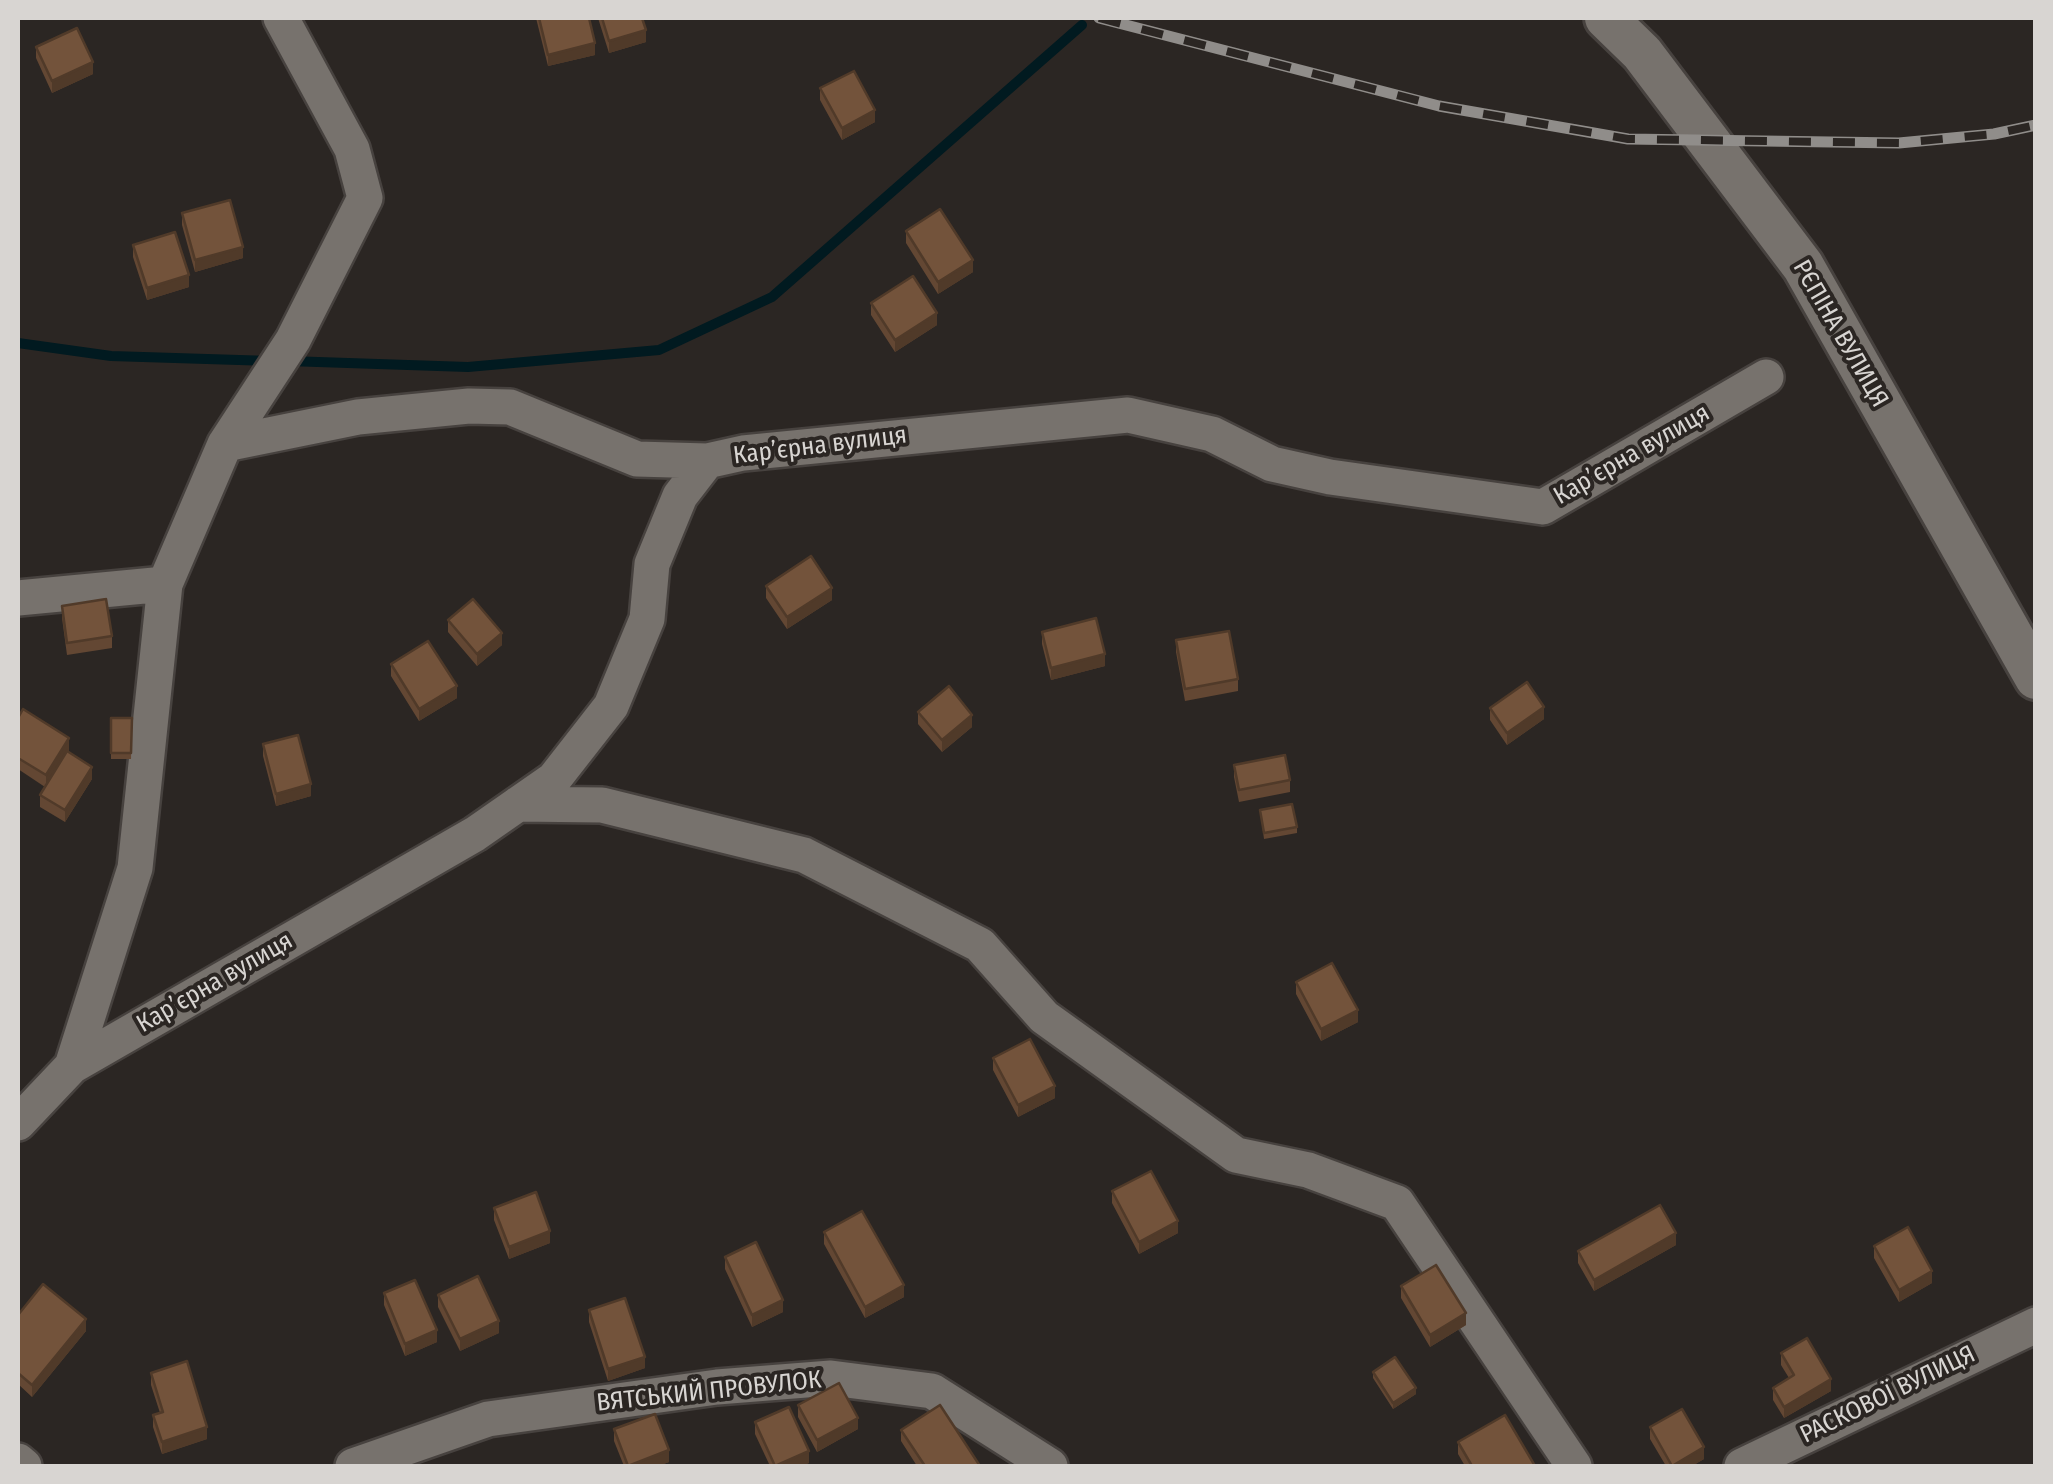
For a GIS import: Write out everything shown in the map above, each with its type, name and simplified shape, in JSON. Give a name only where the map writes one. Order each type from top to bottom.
[{"type":"street","points":[[72,1066],[134,868],[165,584],[225,444],[293,340],[365,198],[352,149],[281,18]]},
{"type":"street","name":"РЄПІНА ВУЛИЦЯ","points":[[1606,18],[1642,53],[1803,266],[2036,678]]},
{"type":"street","name":"Карʼєрна вулиця","points":[[18,1124],[72,1066],[475,834],[554,779],[611,706],[647,619],[652,564],[680,496],[707,461],[742,453],[1128,415],[1212,434],[1272,464],[1330,478],[1543,508],[1766,378]]},
{"type":"street","points":[[225,444],[358,417],[469,406],[510,407],[637,458],[707,461]]},
{"type":"street","points":[[18,598],[165,584]]},
{"type":"street","points":[[518,804],[602,804],[804,854],[980,946],[1044,1017],[1236,1155],[1308,1170],[1397,1203],[1574,1466]]},
{"type":"street","name":"РАСКОВОЇ ВУЛИЦЯ","points":[[1742,1466],[2036,1325]]},
{"type":"street","name":"ВЯТСЬКИЙ ПРОВУЛОК","points":[[354,1466],[488,1419],[717,1388],[831,1378],[932,1391],[1050,1466]]},
{"type":"street","points":[[18,1462],[24,1466]]},
{"type":"building","points":[[539,18],[589,18],[595,43],[548,55]]},
{"type":"building","points":[[602,18],[642,18],[646,30],[609,41]]},
{"type":"building","points":[[77,28],[93,62],[52,81],[36,47]]},
{"type":"building","points":[[854,71],[875,110],[842,128],[820,88]]},
{"type":"building","points":[[230,200],[243,247],[195,260],[182,213]]},
{"type":"building","points":[[940,209],[973,260],[938,282],[906,231]]},
{"type":"building","points":[[175,232],[189,275],[147,288],[133,245]]},
{"type":"building","points":[[913,276],[937,313],[895,340],[871,303]]},
{"type":"building","points":[[811,556],[832,588],[787,617],[766,586]]},
{"type":"building","points":[[106,599],[112,636],[67,643],[62,606]]},
{"type":"building","points":[[473,599],[502,633],[477,654],[448,620]]},
{"type":"building","points":[[1096,618],[1105,654],[1051,668],[1042,632]]},
{"type":"building","points":[[1229,631],[1238,679],[1185,689],[1176,640]]},
{"type":"building","points":[[428,641],[457,686],[419,709],[391,664]]},
{"type":"building","points":[[1527,682],[1544,707],[1507,733],[1490,708]]},
{"type":"building","points":[[949,686],[972,715],[942,740],[918,712]]},
{"type":"building","points":[[23,709],[69,738],[46,775],[18,758],[18,718]]},
{"type":"building","points":[[111,718],[132,718],[131,753],[111,753]]},
{"type":"building","points":[[298,735],[311,784],[276,794],[263,744]]},
{"type":"building","points":[[67,751],[92,767],[65,810],[40,795]]},
{"type":"building","points":[[1285,755],[1290,780],[1239,790],[1234,765]]},
{"type":"building","points":[[1292,804],[1297,827],[1264,833],[1260,810]]},
{"type":"building","points":[[1332,963],[1358,1010],[1321,1029],[1296,982]]},
{"type":"building","points":[[1030,1039],[1055,1086],[1018,1105],[993,1058]]},
{"type":"building","points":[[1151,1171],[1178,1221],[1139,1242],[1112,1191]]},
{"type":"building","points":[[536,1192],[550,1231],[509,1247],[494,1208]]},
{"type":"building","points":[[1660,1205],[1676,1233],[1594,1280],[1578,1251]]},
{"type":"building","points":[[862,1211],[904,1285],[865,1307],[824,1232]]},
{"type":"building","points":[[1908,1227],[1932,1271],[1899,1290],[1874,1246]]},
{"type":"building","points":[[756,1242],[783,1300],[752,1315],[725,1257]]},
{"type":"building","points":[[1436,1265],[1466,1313],[1430,1335],[1401,1286]]},
{"type":"building","points":[[478,1276],[499,1321],[460,1339],[438,1295]]},
{"type":"building","points":[[415,1280],[437,1330],[405,1344],[384,1293]]},
{"type":"building","points":[[43,1284],[86,1319],[32,1385],[18,1373],[18,1315]]},
{"type":"building","points":[[625,1298],[645,1357],[608,1369],[589,1310]]},
{"type":"building","points":[[1807,1338],[1831,1379],[1784,1407],[1773,1388],[1794,1375],[1781,1353]]},
{"type":"building","points":[[1395,1357],[1416,1388],[1393,1403],[1373,1372]]},
{"type":"building","points":[[187,1361],[207,1427],[162,1442],[153,1415],[163,1412],[151,1373]]},
{"type":"building","points":[[839,1383],[858,1418],[817,1440],[798,1405]]},
{"type":"building","points":[[940,1405],[980,1466],[925,1466],[901,1430]]},
{"type":"building","points":[[789,1407],[809,1451],[775,1466],[755,1422]]},
{"type":"building","points":[[1682,1409],[1704,1447],[1672,1466],[1650,1427]]},
{"type":"building","points":[[655,1414],[669,1450],[628,1466],[614,1429]]},
{"type":"building","points":[[1505,1415],[1535,1466],[1472,1466],[1458,1442]]},
{"type":"waterway","points":[[288,361],[468,367],[659,350],[772,297],[1082,25]]},
{"type":"waterway","points":[[18,343],[111,356],[271,361]]},
{"type":"railway","points":[[1099,18],[1439,106],[1628,139],[1899,143],[1994,134],[2036,125]]}]
